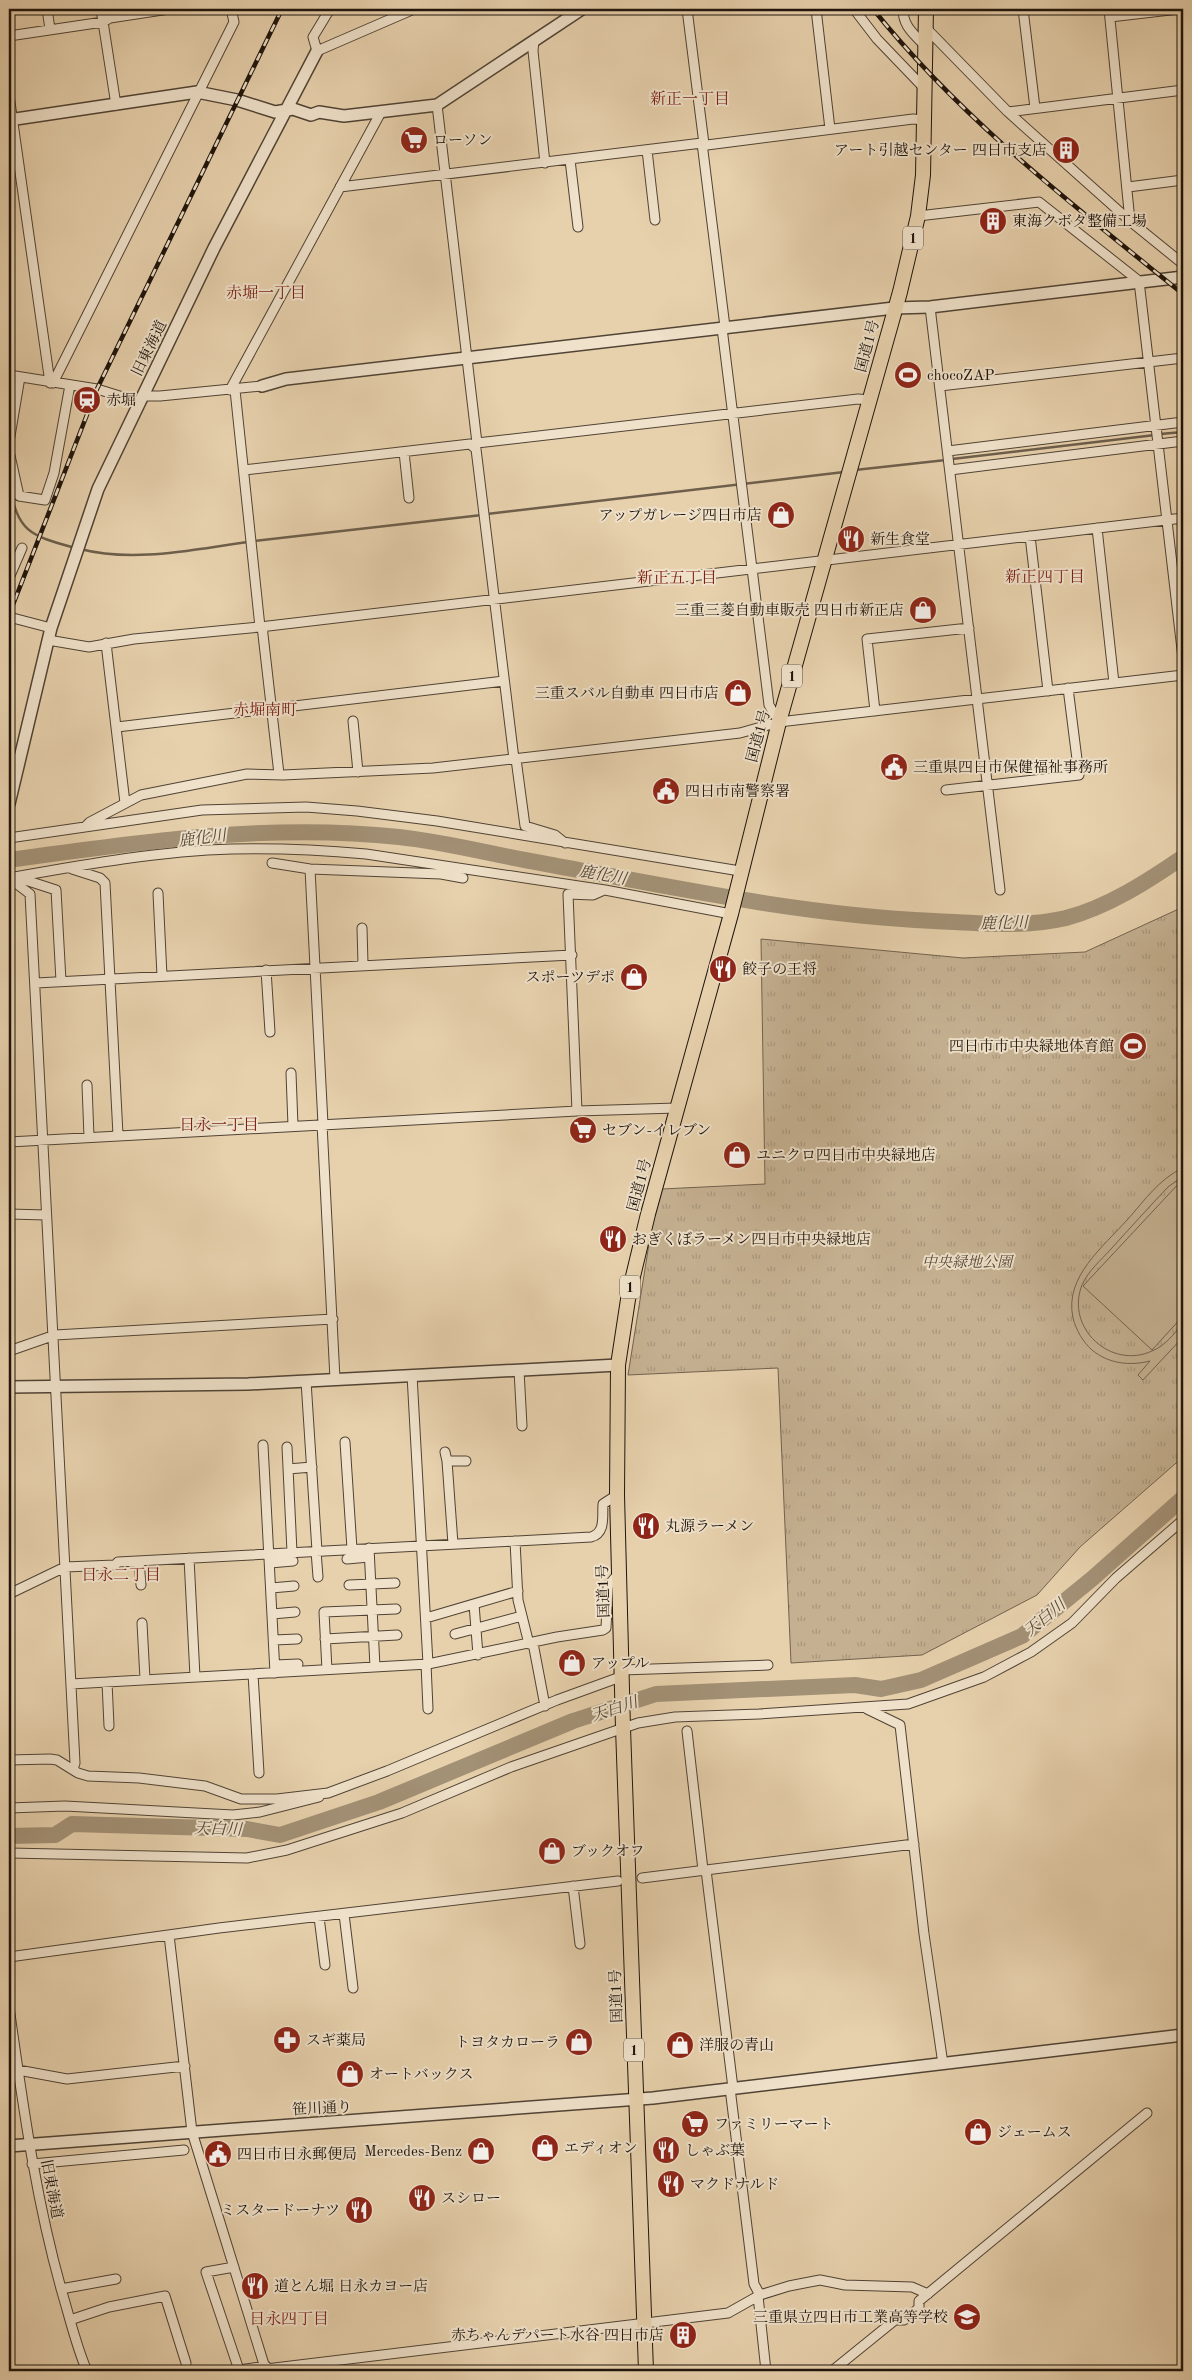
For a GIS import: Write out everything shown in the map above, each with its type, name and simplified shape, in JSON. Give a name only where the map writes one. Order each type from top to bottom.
[{"type":"highway","name":"国道1号","points":[[646,2371],[623,1728],[617,1495],[618,1365],[637,1255],[731,912],[779,722],[854,460],[918,216],[923,175],[926,9]]},
{"type":"street","points":[[47,9],[50,29]]},
{"type":"street","points":[[101,9],[116,105]]},
{"type":"street","points":[[9,36],[103,22],[110,18],[169,9]]},
{"type":"street","points":[[51,383],[234,22],[231,9]]},
{"type":"street","points":[[330,9],[313,37],[317,51],[414,9]]},
{"type":"street","points":[[11,120],[198,92],[237,100],[275,112],[293,109],[311,115],[319,112],[344,116],[436,105],[582,9]]},
{"type":"street","points":[[688,9],[723,328],[769,706],[779,722]]},
{"type":"street","points":[[816,9],[830,129]]},
{"type":"street","points":[[854,9],[877,39],[924,88]]},
{"type":"street","points":[[903,9],[903,19],[906,26],[924,45]]},
{"type":"street","points":[[1023,9],[1035,108]]},
{"type":"street","points":[[1130,221],[1109,13],[1179,9]]},
{"type":"street","points":[[925,27],[1008,112],[1130,221],[1183,264]]},
{"type":"street","points":[[534,40],[533,51],[545,163]]},
{"type":"street","name":"旧東海道","points":[[9,804],[49,634],[98,488],[214,248],[317,51]]},
{"type":"street","points":[[1008,112],[1183,90]]},
{"type":"street","points":[[9,94],[11,120],[51,383]]},
{"type":"street","points":[[436,105],[504,681],[525,826],[555,835],[566,844]]},
{"type":"street","points":[[279,774],[244,470],[232,390],[380,112]]},
{"type":"street","points":[[340,187],[913,119],[924,120]]},
{"type":"street","points":[[647,150],[655,220]]},
{"type":"street","points":[[570,160],[578,227]]},
{"type":"street","points":[[1128,187],[1183,180]]},
{"type":"street","points":[[918,216],[1039,202],[1139,281],[1183,658]]},
{"type":"street","points":[[9,375],[141,399],[262,386],[286,379],[894,308],[930,307],[1183,276]]},
{"type":"street","points":[[930,307],[1000,890]]},
{"type":"street","points":[[940,386],[1183,358]]},
{"type":"street","points":[[9,442],[20,377]]},
{"type":"street","points":[[9,451],[19,496],[45,500],[54,473],[70,385]]},
{"type":"street","points":[[244,470],[470,444],[475,445],[733,412],[858,399],[870,400]]},
{"type":"street","points":[[948,452],[1156,427],[1183,422]]},
{"type":"street","points":[[950,468],[1183,441]]},
{"type":"street","points":[[404,452],[409,498]]},
{"type":"street","points":[[9,617],[49,634],[88,647],[106,643],[1183,518]]},
{"type":"street","points":[[1097,528],[1114,683]]},
{"type":"street","points":[[1030,536],[1048,691]]},
{"type":"street","points":[[9,578],[22,548]]},
{"type":"street","points":[[876,711],[867,640],[969,628]]},
{"type":"street","points":[[106,643],[125,803]]},
{"type":"street","points":[[85,827],[141,795],[247,774],[358,772],[433,768],[740,733],[779,722],[1183,675]]},
{"type":"street","points":[[116,727],[504,681]]},
{"type":"street","points":[[946,790],[1079,775],[1068,688]]},
{"type":"street","points":[[353,721],[358,772]]},
{"type":"street","points":[[9,838],[202,810],[306,807],[384,814],[740,872]]},
{"type":"street","points":[[11,878],[173,854],[232,849],[328,851],[366,854],[605,890],[731,912]]},
{"type":"street","points":[[272,862],[310,869],[441,874],[463,878]]},
{"type":"street","points":[[69,868],[100,878],[105,883],[118,1136]]},
{"type":"street","points":[[310,869],[335,1379]]},
{"type":"street","points":[[11,878],[56,890],[61,981]]},
{"type":"street","points":[[11,878],[30,894],[75,1763],[73,1769]]},
{"type":"street","points":[[578,1110],[568,894],[593,895],[605,890]]},
{"type":"street","points":[[158,893],[162,976]]},
{"type":"street","points":[[362,928],[363,964]]},
{"type":"street","points":[[36,983],[572,954]]},
{"type":"street","points":[[266,970],[270,1032]]},
{"type":"street","points":[[291,1073],[293,1126]]},
{"type":"street","points":[[87,1085],[89,1137]]},
{"type":"street","points":[[9,1142],[578,1110],[677,1108]]},
{"type":"street","points":[[9,1214],[46,1215]]},
{"type":"street","points":[[9,1351],[53,1336],[332,1319]]},
{"type":"street","points":[[9,1387],[203,1386],[618,1365]]},
{"type":"street","points":[[519,1370],[522,1426]]},
{"type":"street","points":[[412,1375],[426,1618],[428,1710]]},
{"type":"street","points":[[306,1381],[318,1577]]},
{"type":"street","points":[[345,1442],[352,1549]]},
{"type":"street","points":[[263,1445],[275,1669]]},
{"type":"street","points":[[287,1447],[293,1557]]},
{"type":"street","points":[[453,1544],[446,1457],[466,1461]]},
{"type":"street","points":[[288,1469],[312,1468]]},
{"type":"street","points":[[347,1559],[369,1553],[422,1545],[597,1536],[602,1526],[603,1504],[617,1495]]},
{"type":"street","points":[[9,1853],[247,1858],[287,1850],[402,1813],[511,1768],[638,1722],[675,1717],[865,1708],[908,1704],[984,1677],[1031,1652],[1072,1623],[1116,1578],[1183,1520]]},
{"type":"street","points":[[515,1541],[518,1591],[522,1616],[531,1644],[545,1706]]},
{"type":"street","points":[[9,1594],[65,1567],[115,1565],[118,1562],[189,1558],[293,1557],[316,1551],[352,1549],[369,1553]]},
{"type":"street","points":[[369,1553],[375,1667]]},
{"type":"street","points":[[189,1558],[195,1677]]},
{"type":"street","points":[[139,1561],[140,1585]]},
{"type":"street","points":[[275,1669],[327,1670],[427,1664],[603,1630],[606,1628],[608,1586],[619,1573]]},
{"type":"street","points":[[349,1586],[395,1583]]},
{"type":"street","points":[[271,1588],[294,1586]]},
{"type":"street","points":[[426,1618],[518,1591]]},
{"type":"street","points":[[474,1604],[478,1655]]},
{"type":"street","points":[[327,1670],[324,1612],[396,1610]]},
{"type":"street","points":[[272,1614],[296,1612]]},
{"type":"street","points":[[455,1634],[522,1616]]},
{"type":"street","points":[[142,1623],[145,1679]]},
{"type":"street","points":[[326,1639],[397,1636]]},
{"type":"street","points":[[274,1640],[297,1639]]},
{"type":"street","points":[[71,1684],[253,1674],[298,1664]]},
{"type":"street","points":[[9,1808],[65,1806],[233,1815],[260,1812],[288,1806],[378,1775],[622,1673],[768,1665]]},
{"type":"street","points":[[253,1674],[259,1773]]},
{"type":"street","points":[[108,1682],[110,1726]]},
{"type":"street","points":[[865,1708],[900,1725],[924,1934],[944,2064]]},
{"type":"street","points":[[686,1731],[732,2088],[754,2284],[759,2295],[766,2371]]},
{"type":"street","points":[[9,1760],[57,1760],[88,1776],[139,1778],[205,1786],[241,1799],[250,1800],[328,1793]]},
{"type":"street","points":[[642,1878],[914,1844]]},
{"type":"street","points":[[9,1957],[169,1935],[618,1881]]},
{"type":"street","points":[[573,1886],[580,1944]]},
{"type":"street","points":[[344,1914],[353,1988]]},
{"type":"street","points":[[319,1917],[325,1965]]},
{"type":"street","points":[[169,1935],[192,2132],[266,2369]]},
{"type":"street","name":"旧東海道","points":[[9,2007],[13,2071],[29,2144],[44,2228],[70,2320],[87,2371]]},
{"type":"street","name":"笹川通り","points":[[9,2146],[476,2112],[636,2097],[653,2098],[1183,2035]]},
{"type":"street","points":[[13,2071],[67,2079],[185,2066]]},
{"type":"street","points":[[832,2371],[895,2320],[904,2320],[919,2308],[919,2301],[1147,2113]]},
{"type":"street","points":[[138,2136],[144,2153]]},
{"type":"street","points":[[123,2137],[128,2154]]},
{"type":"street","points":[[32,2164],[184,2150]]},
{"type":"street","points":[[234,2268],[206,2272],[238,2370],[266,2369],[644,2324],[728,2312],[759,2295],[789,2286],[820,2280],[845,2286],[912,2287],[928,2294]]},
{"type":"street","points":[[61,2289],[116,2278]]},
{"type":"street","points":[[70,2320],[109,2307],[165,2296],[186,2364]]},
{"type":"green space","name":"中央緑地公園","points":[[1183,907],[1183,1457],[1080,1547],[1037,1595],[922,1655],[791,1663],[778,1368],[628,1375],[653,1219],[662,1189],[765,1184],[761,939],[963,958],[1085,952]]},
{"type":"green space","points":[[1183,1168],[1183,1176],[1168,1187],[1091,1270],[1082,1285],[1078,1301],[1080,1316],[1086,1330],[1095,1341],[1107,1350],[1121,1355],[1137,1355],[1157,1349],[1183,1323],[1183,1337],[1143,1380],[1138,1375],[1150,1361],[1120,1363],[1099,1355],[1086,1343],[1078,1331],[1073,1318],[1072,1303],[1074,1289],[1080,1276],[1097,1252],[1153,1190],[1175,1172]]},
{"type":"green space","points":[[1182,1180],[1183,1316],[1152,1350],[1083,1286]]},
{"type":"waterway","points":[[1160,434],[1183,432]]},
{"type":"waterway","points":[[952,459],[1155,435]]},
{"type":"waterway","points":[[855,470],[946,460]]},
{"type":"waterway","points":[[487,514],[844,472]]},
{"type":"waterway","points":[[9,485],[17,513],[28,530],[47,539],[75,548]]},
{"type":"waterway","points":[[254,541],[482,515]]},
{"type":"waterway","points":[[80,549],[101,553],[143,555],[248,542]]},
{"type":"waterway","name":"鹿化川","points":[[9,860],[203,836],[252,833],[350,833],[434,842],[737,899],[835,913],[967,923],[1017,924],[1066,918],[1097,907],[1127,892],[1183,857]]},
{"type":"waterway","name":"天白川","points":[[9,1836],[55,1835],[72,1824],[247,1829],[280,1835],[379,1802],[573,1721],[656,1694],[855,1685],[881,1689],[921,1680],[1022,1636],[1093,1578],[1183,1498]]},
{"type":"railway","points":[[9,615],[97,389],[282,9]]},
{"type":"railway","points":[[873,9],[944,88],[1020,160],[1183,294]]},
{"type":"place","name":"ローソン","points":[[414,140]]},
{"type":"place","name":"アート引越センター 四日市支店","points":[[1066,150]]},
{"type":"place","name":"東海クボタ整備工場","points":[[993,221]]},
{"type":"place","name":"chocoZAP","points":[[908,375]]},
{"type":"place","name":"赤堀","points":[[87,400]]},
{"type":"place","name":"アップガレージ四日市店","points":[[781,515]]},
{"type":"place","name":"新生食堂","points":[[851,539]]},
{"type":"place","name":"三重三菱自動車販売 四日市新正店","points":[[923,610]]},
{"type":"place","name":"三重スバル自動車 四日市店","points":[[738,693]]},
{"type":"place","name":"三重県四日市保健福祉事務所","points":[[894,767]]},
{"type":"place","name":"四日市南警察署","points":[[666,791]]},
{"type":"place","name":"餃子の王将","points":[[723,969]]},
{"type":"place","name":"スポーツデポ","points":[[634,977]]},
{"type":"place","name":"四日市市中央緑地体育館","points":[[1133,1046]]},
{"type":"place","name":"セブン-イレブン","points":[[583,1130]]},
{"type":"place","name":"ユニクロ四日市中央緑地店","points":[[737,1155]]},
{"type":"place","name":"おぎくぼラーメン四日市中央緑地店","points":[[613,1239]]},
{"type":"place","name":"丸源ラーメン","points":[[646,1526]]},
{"type":"place","name":"アップル","points":[[572,1663]]},
{"type":"place","name":"ブックオフ","points":[[552,1851]]},
{"type":"place","name":"スギ薬局","points":[[287,2040]]},
{"type":"place","name":"トヨタカローラ","points":[[579,2042]]},
{"type":"place","name":"洋服の青山","points":[[680,2045]]},
{"type":"place","name":"オートバックス","points":[[350,2074]]},
{"type":"place","name":"ファミリーマート","points":[[695,2124]]},
{"type":"place","name":"ジェームス","points":[[978,2132]]},
{"type":"place","name":"エディオン","points":[[545,2148]]},
{"type":"place","name":"しゃぶ葉","points":[[666,2150]]},
{"type":"place","name":"Mercedes-Benz","points":[[481,2151]]},
{"type":"place","name":"四日市日永郵便局","points":[[218,2154]]},
{"type":"place","name":"マクドナルド","points":[[671,2184]]},
{"type":"place","name":"スシロー","points":[[422,2198]]},
{"type":"place","name":"ミスタードーナツ","points":[[359,2210]]},
{"type":"place","name":"道とん堀 日永カヨー店","points":[[255,2286]]},
{"type":"place","name":"三重県立四日市工業高等学校","points":[[967,2317]]},
{"type":"place","name":"赤ちゃんデパート水谷 四日市店","points":[[683,2335]]},
{"type":"district","name":"新正一丁目","points":[[690,98]]},
{"type":"district","name":"赤堀一丁目","points":[[266,292]]},
{"type":"district","name":"新正四丁目","points":[[1045,576]]},
{"type":"district","name":"新正五丁目","points":[[677,577]]},
{"type":"district","name":"赤堀南町","points":[[265,709]]},
{"type":"district","name":"日永一丁目","points":[[219,1124]]},
{"type":"district","name":"日永二丁目","points":[[121,1574]]},
{"type":"district","name":"日永四丁目","points":[[289,2318]]}]
